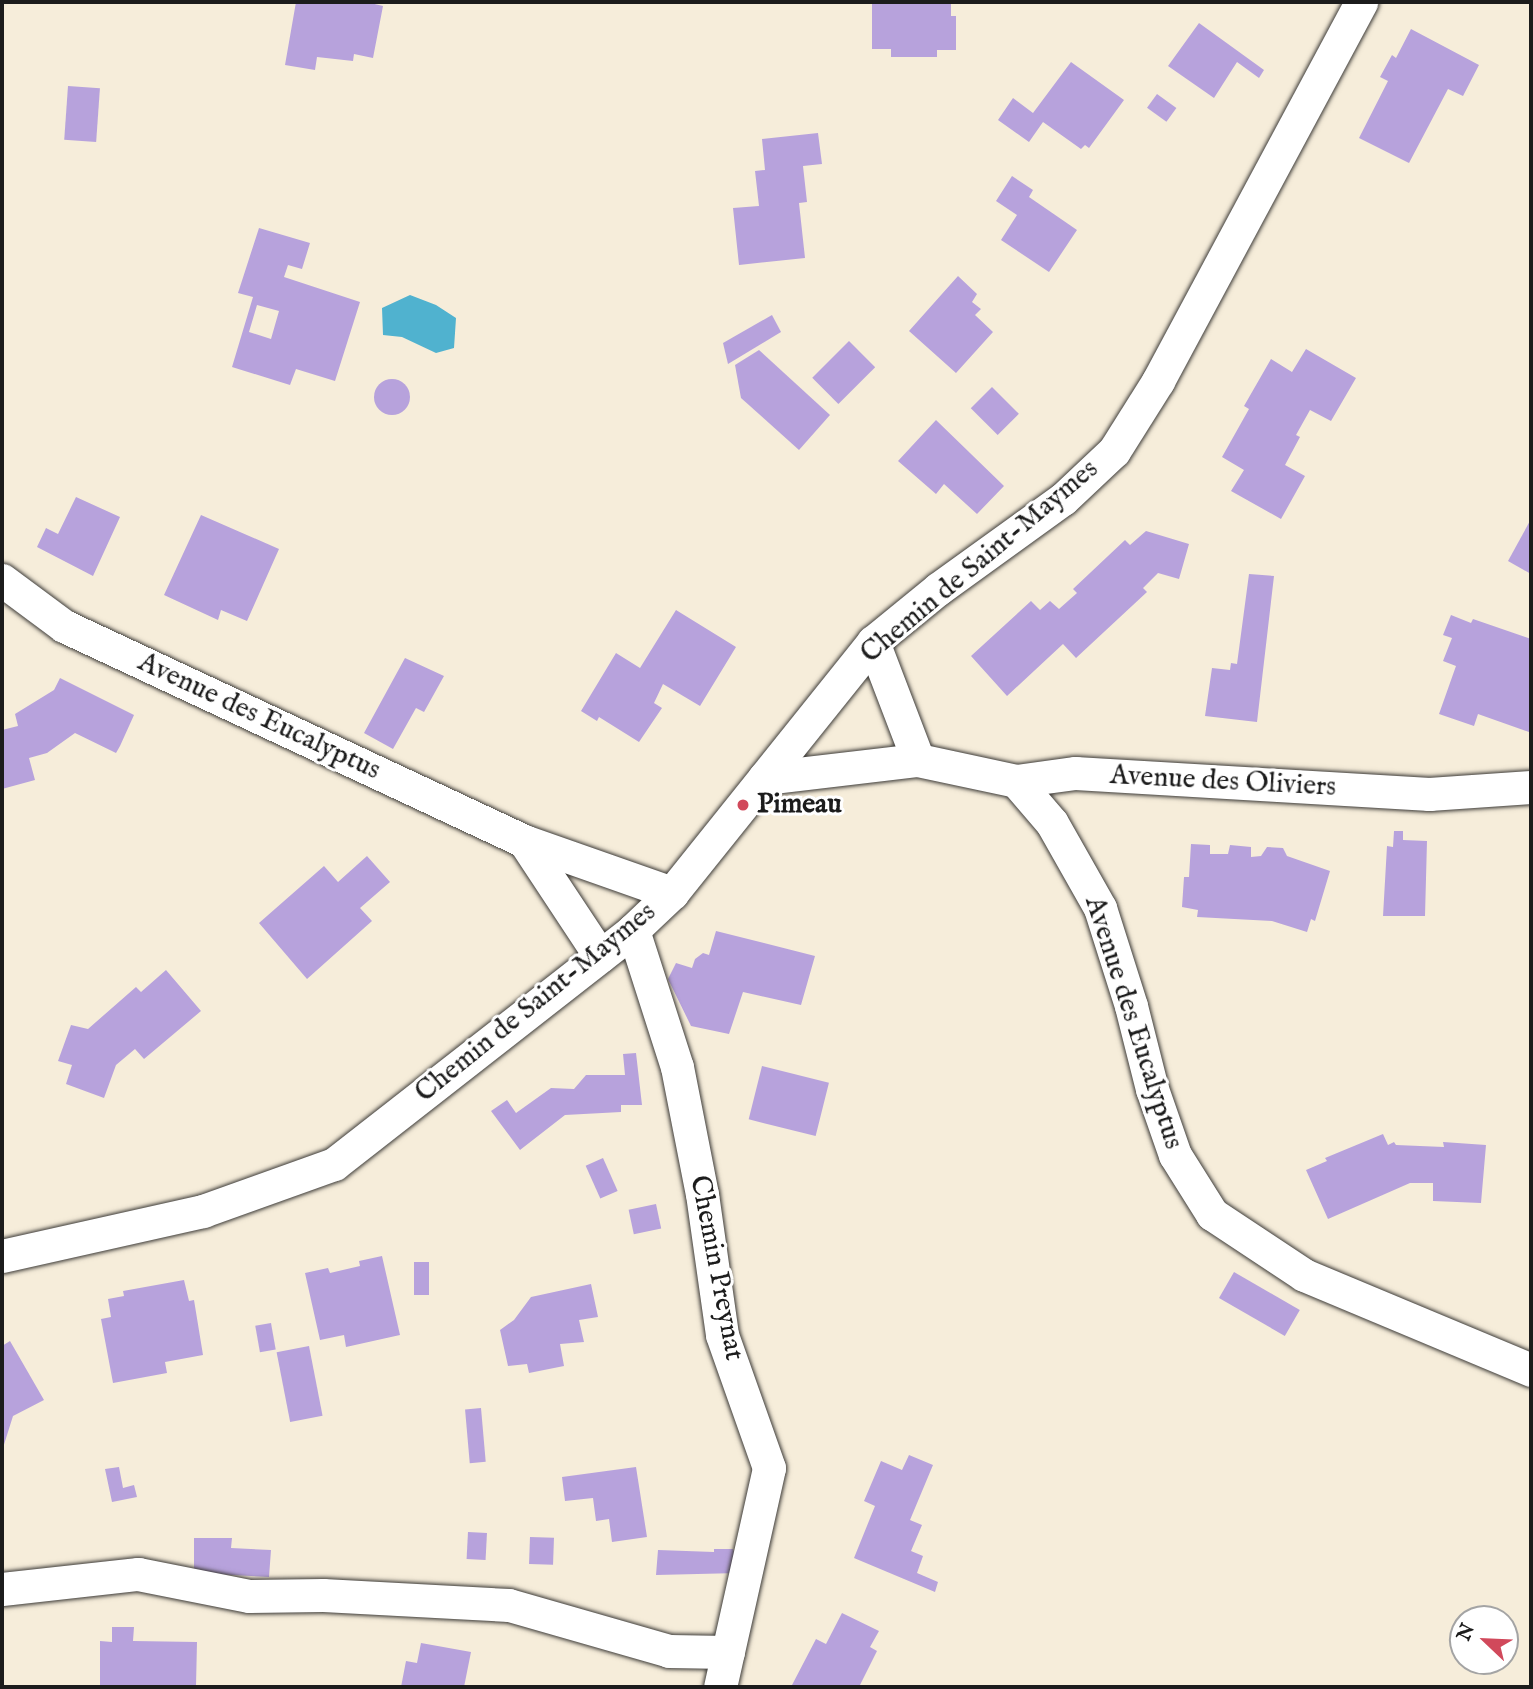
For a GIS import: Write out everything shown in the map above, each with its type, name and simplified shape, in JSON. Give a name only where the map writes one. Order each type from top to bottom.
[{"type":"street","name":"Chemin de Saint-Maymes","points":[[2,1256],[203,1211],[334,1164],[633,930],[672,893],[873,642],[938,589],[1063,499],[1114,451],[1158,381],[1361,2]]},
{"type":"street","name":"Avenue des Eucalyptus","points":[[2,580],[64,626],[524,841],[672,893]]},
{"type":"street","points":[[873,642],[918,760]]},
{"type":"street","name":"Avenue des Oliviers","points":[[764,778],[918,760],[1016,781],[1075,773],[1429,794],[1531,787]]},
{"type":"street","name":"Avenue des Eucalyptus","points":[[1016,781],[1052,823],[1100,908],[1131,1006],[1152,1089],[1175,1155],[1212,1214],[1304,1275],[1531,1370]]},
{"type":"street","points":[[524,841],[600,956]]},
{"type":"street","name":"Chemin Preynat","points":[[633,930],[677,1068],[702,1194],[722,1335],[769,1468],[720,1687]]},
{"type":"street","points":[[2,1589],[138,1574],[248,1596],[323,1595],[509,1605],[669,1651],[728,1653]]},
{"type":"water","points":[[410,295],[436,305],[456,318],[454,348],[436,353],[402,337],[383,335],[382,308]]},
{"type":"building","points":[[296,2],[366,2],[383,6],[373,58],[354,54],[353,61],[317,57],[315,70],[285,65]]},
{"type":"building","points":[[872,2],[951,2],[951,16],[956,16],[956,50],[937,50],[937,57],[891,57],[891,49],[872,49]]},
{"type":"building","points":[[1199,23],[1264,70],[1259,78],[1237,62],[1214,98],[1168,66]]},
{"type":"building","points":[[1411,29],[1479,65],[1463,96],[1448,89],[1409,163],[1359,138],[1388,81],[1380,77],[1392,55],[1396,58]]},
{"type":"building","points":[[1071,62],[1124,100],[1089,148],[1085,145],[1081,149],[1043,122],[1029,142],[998,120],[1013,98],[1033,113]]},
{"type":"building","points":[[68,86],[100,88],[96,142],[64,140]]},
{"type":"building","points":[[1157,94],[1176,108],[1166,122],[1147,108]]},
{"type":"building","points":[[818,133],[822,164],[803,166],[807,202],[799,203],[805,258],[739,265],[733,208],[759,206],[755,171],[765,170],[762,139]]},
{"type":"building","points":[[1012,176],[1033,190],[1029,197],[1077,230],[1049,272],[1001,240],[1017,215],[996,201]]},
{"type":"building","points":[[259,228],[310,243],[302,269],[288,265],[284,277],[360,302],[335,381],[296,369],[290,385],[232,367],[253,297],[238,293]],"holes":[[[257,305],[279,311],[271,339],[249,332]]]},
{"type":"building","points":[[958,276],[977,294],[972,302],[981,309],[975,315],[993,332],[956,373],[909,331]]},
{"type":"building","points":[[772,315],[781,332],[728,364],[723,343]]},
{"type":"building","points":[[849,341],[875,367],[838,404],[812,378]]},
{"type":"building","points":[[1306,349],[1356,378],[1331,421],[1310,410],[1296,435],[1300,437],[1285,465],[1305,476],[1281,519],[1231,491],[1244,470],[1222,457],[1249,409],[1244,406],[1271,359],[1292,372]]},
{"type":"building","points":[[759,350],[830,415],[799,450],[741,398],[735,365]]},
{"type":"building","points":[[392,379],[405,384],[410,397],[405,410],[392,415],[379,410],[374,397],[379,384]]},
{"type":"building","points":[[992,387],[1019,414],[998,435],[971,408]]},
{"type":"building","points":[[936,420],[1004,486],[977,514],[944,484],[936,494],[898,461]]},
{"type":"building","points":[[76,497],[120,517],[93,576],[37,547],[46,528],[58,534]]},
{"type":"building","points":[[201,515],[279,549],[247,621],[221,610],[218,620],[164,595]]},
{"type":"building","points":[[1531,519],[1531,574],[1508,561]]},
{"type":"building","points":[[1146,531],[1189,544],[1179,579],[1158,573],[1143,588],[1147,592],[1076,658],[1063,644],[1007,696],[971,656],[1031,601],[1040,610],[1050,601],[1059,609],[1077,593],[1073,589],[1125,540],[1130,545]]},
{"type":"building","points":[[1249,574],[1274,576],[1257,722],[1205,716],[1212,668],[1230,670],[1231,663],[1237,664]]},
{"type":"building","points":[[676,610],[736,647],[700,706],[663,684],[654,703],[662,708],[639,742],[599,717],[597,721],[581,711],[616,653],[640,668]]},
{"type":"building","points":[[1451,615],[1471,623],[1473,619],[1531,639],[1529,732],[1478,714],[1474,726],[1439,714],[1456,666],[1443,661],[1452,638],[1443,635]]},
{"type":"building","points":[[405,658],[444,676],[424,712],[416,708],[393,749],[364,733]]},
{"type":"building","points":[[60,678],[134,715],[120,746],[116,753],[75,733],[47,753],[29,758],[35,780],[2,789],[2,730],[18,726],[15,714],[54,690]]},
{"type":"building","points":[[1394,831],[1403,831],[1403,840],[1427,841],[1425,916],[1383,916],[1387,846],[1393,847]]},
{"type":"building","points":[[1191,844],[1210,845],[1210,854],[1228,854],[1230,845],[1251,847],[1251,857],[1261,856],[1267,847],[1283,848],[1287,856],[1330,871],[1315,921],[1311,919],[1307,932],[1272,921],[1197,917],[1198,910],[1182,907],[1184,877],[1189,877]]},
{"type":"building","points":[[367,856],[390,882],[360,908],[372,921],[307,979],[259,923],[324,866],[338,882]]},
{"type":"building","points":[[716,931],[815,956],[801,1005],[743,992],[729,1034],[691,1026],[668,979],[676,963],[692,968],[695,959],[703,953],[709,955]]},
{"type":"building","points":[[166,970],[201,1011],[144,1059],[135,1049],[116,1065],[104,1098],[66,1084],[72,1065],[58,1061],[71,1025],[88,1029],[136,987],[141,992]]},
{"type":"building","points":[[636,1053],[642,1105],[621,1105],[621,1112],[565,1115],[520,1150],[491,1111],[507,1100],[516,1113],[551,1088],[574,1089],[586,1075],[625,1075],[623,1054]]},
{"type":"building","points":[[762,1066],[829,1083],[816,1136],[749,1119]]},
{"type":"building","points":[[1383,1134],[1388,1145],[1394,1142],[1396,1145],[1444,1147],[1443,1142],[1486,1145],[1481,1203],[1433,1201],[1433,1183],[1410,1183],[1328,1219],[1306,1170],[1327,1161],[1325,1158]]},
{"type":"building","points":[[603,1158],[618,1191],[600,1199],[586,1166]]},
{"type":"building","points":[[656,1204],[661,1228],[634,1234],[629,1210]]},
{"type":"building","points":[[382,1256],[400,1335],[346,1347],[344,1335],[320,1340],[305,1273],[328,1268],[330,1273],[360,1266],[359,1261]]},
{"type":"building","points":[[414,1262],[429,1262],[429,1295],[414,1295]]},
{"type":"building","points":[[1234,1272],[1300,1310],[1285,1336],[1219,1298]]},
{"type":"building","points":[[184,1280],[189,1301],[194,1300],[203,1355],[165,1362],[167,1373],[113,1383],[101,1319],[111,1317],[108,1299],[124,1296],[123,1291]]},
{"type":"building","points":[[591,1284],[598,1317],[579,1320],[584,1342],[560,1344],[564,1366],[529,1373],[527,1364],[508,1366],[500,1330],[514,1320],[531,1297]]},
{"type":"building","points":[[271,1323],[276,1350],[260,1352],[255,1326]]},
{"type":"building","points":[[10,1341],[44,1400],[13,1416],[2,1451],[2,1346]]},
{"type":"building","points":[[309,1346],[323,1416],[290,1422],[277,1352]]},
{"type":"building","points":[[481,1408],[486,1462],[470,1463],[465,1409]]},
{"type":"building","points":[[909,1455],[933,1465],[910,1520],[922,1525],[911,1551],[923,1556],[917,1573],[938,1582],[935,1592],[854,1558],[875,1506],[864,1501],[881,1461],[902,1470]]},
{"type":"building","points":[[119,1467],[123,1488],[134,1485],[137,1497],[112,1502],[105,1469]]},
{"type":"building","points":[[636,1467],[647,1537],[612,1542],[609,1519],[596,1521],[593,1498],[565,1501],[562,1477]]},
{"type":"building","points":[[468,1532],[487,1533],[486,1560],[467,1559]]},
{"type":"building","points":[[530,1537],[554,1538],[553,1565],[529,1564]]},
{"type":"building","points":[[194,1538],[232,1538],[231,1548],[271,1550],[269,1577],[194,1573]]},
{"type":"building","points":[[714,1549],[733,1549],[739,1573],[656,1575],[658,1550],[714,1552]]},
{"type":"building","points":[[842,1613],[879,1631],[870,1647],[877,1651],[859,1687],[792,1685],[816,1639],[826,1644]]},
{"type":"building","points":[[112,1627],[134,1627],[133,1641],[197,1642],[196,1686],[100,1687],[100,1641],[112,1642]]},
{"type":"building","points":[[421,1643],[471,1652],[464,1687],[401,1687],[406,1661],[417,1663]]},
{"type":"place","name":"Pimeau","points":[[743,805]]}]
